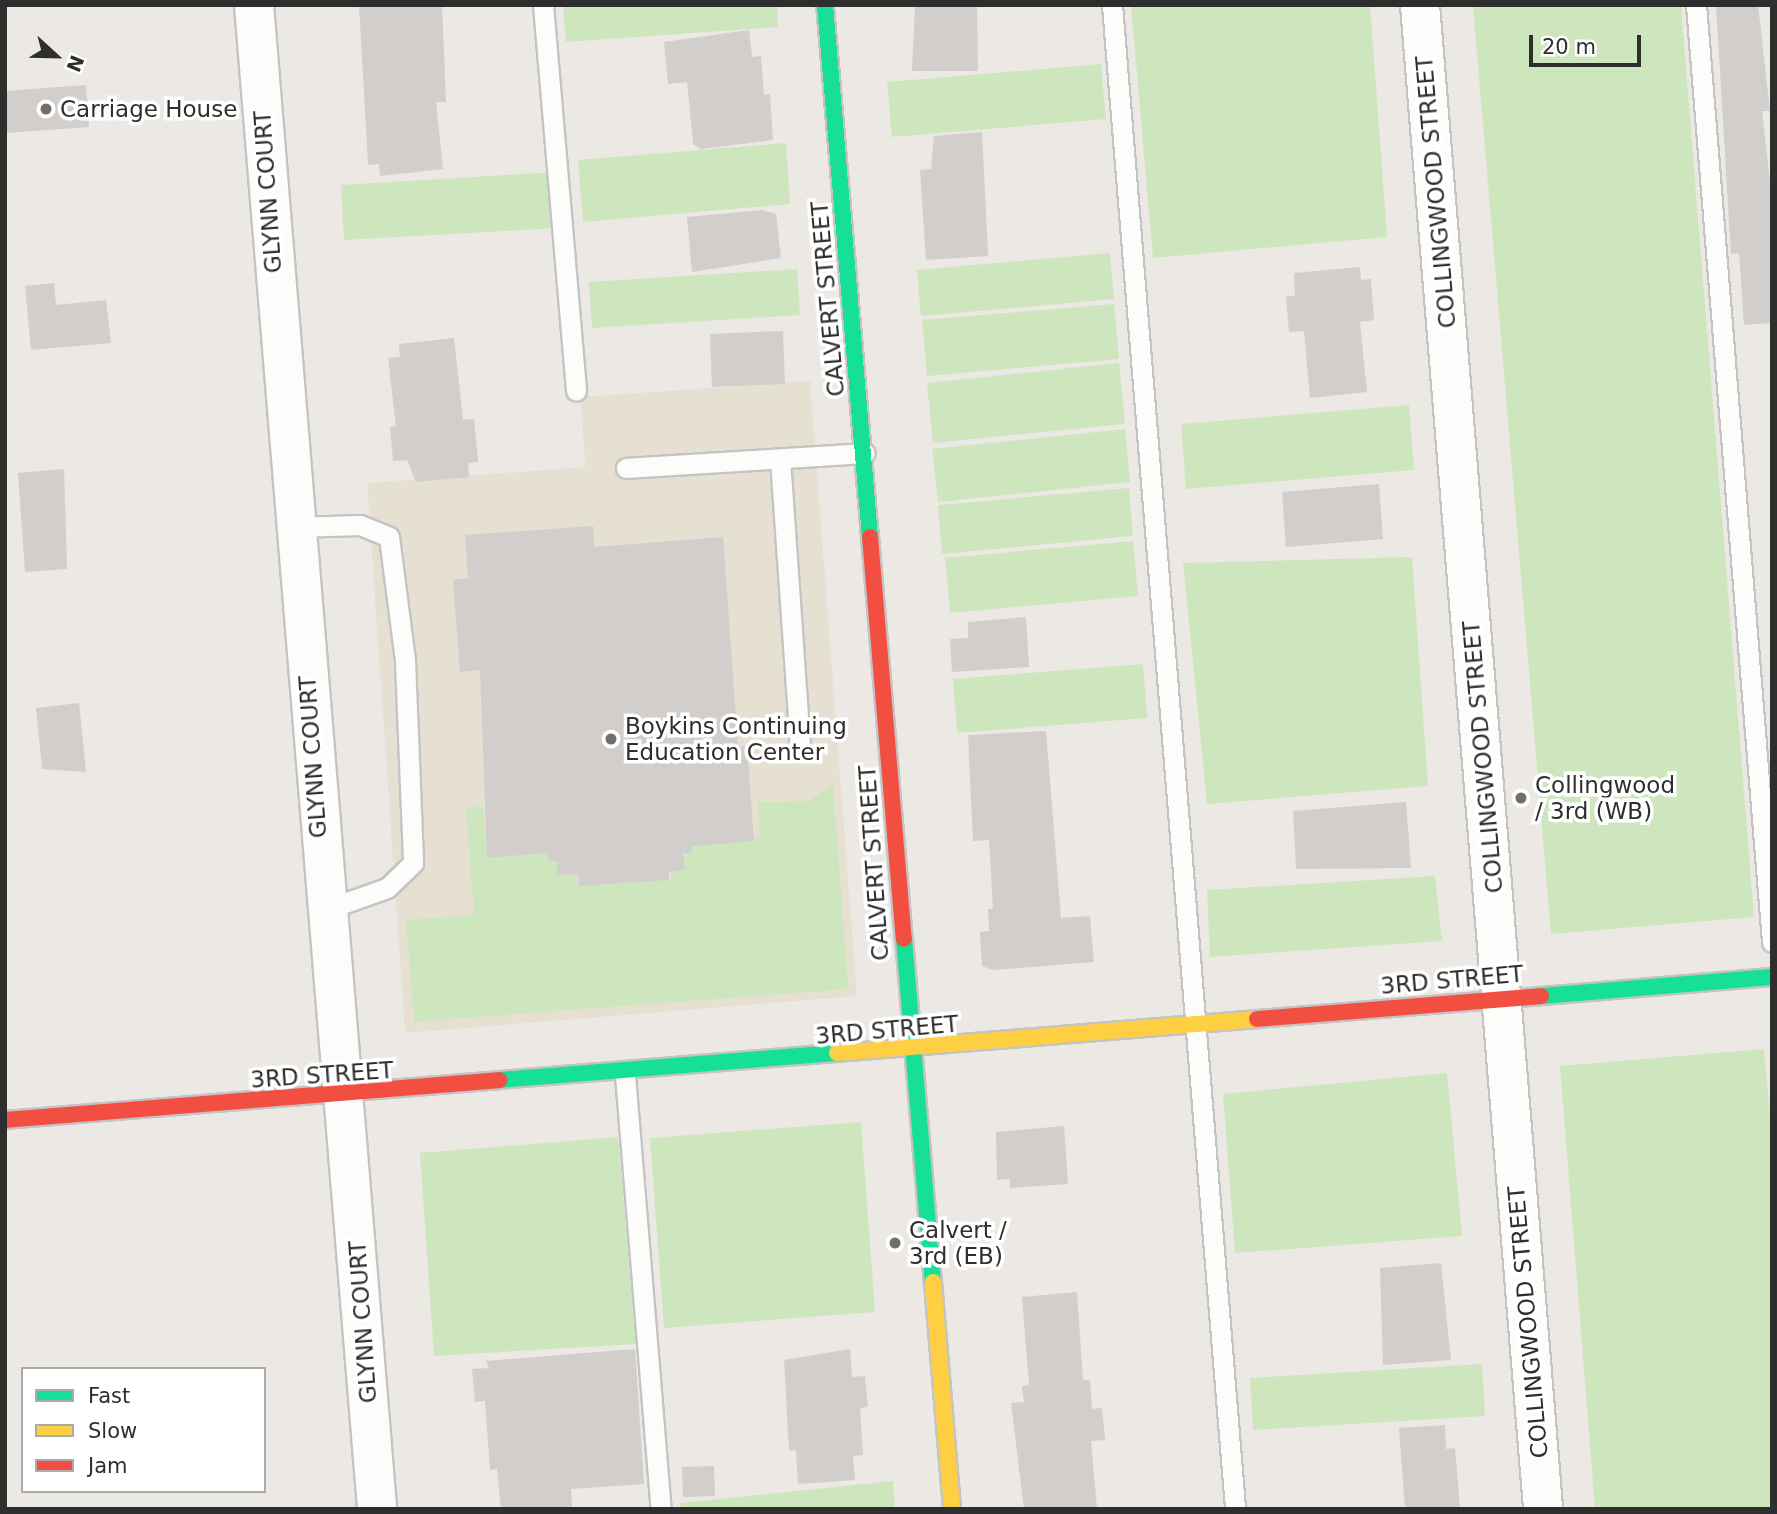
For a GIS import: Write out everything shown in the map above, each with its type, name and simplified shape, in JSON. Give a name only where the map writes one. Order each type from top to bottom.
[{"type":"street","name":"GLYNN COURT","points":[[254,5],[339,1097],[350,1154],[377,1509]]},
{"type":"street","name":"CALVERT STREET","points":[[825,5],[952,1509]]},
{"type":"street","name":"COLLINGWOOD STREET","points":[[1420,5],[1543,1509]]},
{"type":"street","name":"3RD STREET","points":[[5,1120],[625,1075],[1198,1023],[1772,977]]},
{"type":"lane","points":[[543,5],[576,391]]},
{"type":"lane","points":[[1112,5],[1198,1023],[1235,1509]]},
{"type":"lane","points":[[1696,5],[1772,942]]},
{"type":"lane","points":[[626,468],[864,453]]},
{"type":"lane","points":[[780,459],[800,742]]},
{"type":"lane","points":[[295,527],[360,525],[389,537],[405,661],[413,863],[387,888],[325,910]]},
{"type":"lane","points":[[625,1075],[661,1509]]},
{"type":"shaded area","name":"Boykins Continuing Education Center","points":[[810,381],[857,996],[405,1033],[367,483],[585,467],[581,397]]},
{"type":"green space","points":[[563,5],[777,5],[778,27],[566,42]]},
{"type":"green space","points":[[1131,5],[1370,5],[1387,237],[1153,258]]},
{"type":"green space","points":[[1473,5],[1681,5],[1754,917],[1551,934]]},
{"type":"green space","points":[[1101,64],[1106,119],[892,137],[887,82]]},
{"type":"green space","points":[[786,143],[790,204],[583,222],[578,160]]},
{"type":"green space","points":[[555,172],[558,228],[344,240],[341,185]]},
{"type":"green space","points":[[1110,253],[1114,299],[921,316],[917,270]]},
{"type":"green space","points":[[797,269],[800,315],[592,328],[589,282]]},
{"type":"green space","points":[[1114,304],[1119,359],[927,376],[922,320]]},
{"type":"green space","points":[[1119,363],[1125,424],[933,443],[927,383]]},
{"type":"green space","points":[[1409,405],[1414,470],[1186,489],[1181,424]]},
{"type":"green space","points":[[1125,429],[1130,482],[938,502],[932,449]]},
{"type":"green space","points":[[1129,488],[1133,536],[942,554],[938,505]]},
{"type":"green space","points":[[1133,541],[1138,596],[950,613],[945,558]]},
{"type":"green space","points":[[1412,557],[1428,786],[1207,804],[1183,563]]},
{"type":"green space","points":[[1143,664],[1147,718],[957,733],[953,679]]},
{"type":"green space","points":[[833,783],[848,989],[414,1022],[406,920],[474,915],[466,808],[483,806],[487,858],[547,853],[548,861],[557,861],[557,875],[578,874],[579,886],[669,880],[692,846],[759,838],[758,802],[809,801]]},
{"type":"green space","points":[[1435,876],[1442,941],[1210,957],[1207,890]]},
{"type":"green space","points":[[1764,1049],[1772,1139],[1772,1509],[1595,1509],[1560,1066]]},
{"type":"green space","points":[[1447,1073],[1462,1236],[1235,1253],[1223,1094]]},
{"type":"green space","points":[[861,1122],[875,1312],[664,1328],[650,1138]]},
{"type":"green space","points":[[618,1137],[636,1344],[434,1356],[420,1153]]},
{"type":"green space","points":[[1482,1364],[1485,1416],[1253,1430],[1250,1378]]},
{"type":"green space","points":[[893,1481],[895,1509],[681,1509],[680,1503]]},
{"type":"building","points":[[359,5],[442,5],[446,102],[436,102],[443,169],[380,176],[379,164],[368,165]]},
{"type":"building","points":[[915,5],[977,5],[978,71],[912,71]]},
{"type":"building","points":[[1716,5],[1758,5],[1770,111],[1762,111],[1772,201],[1772,323],[1744,325],[1739,253],[1731,254]]},
{"type":"building","points":[[749,30],[752,57],[761,56],[764,95],[770,94],[773,140],[701,149],[693,144],[687,82],[668,84],[664,42]]},
{"type":"building","name":"Carriage House","points":[[86,85],[89,127],[5,133],[5,91]]},
{"type":"building","points":[[982,132],[988,256],[926,260],[920,170],[931,169],[934,136]]},
{"type":"building","points":[[762,210],[776,214],[781,258],[692,272],[687,217]]},
{"type":"building","points":[[1360,267],[1361,280],[1371,279],[1374,320],[1360,322],[1367,392],[1310,398],[1304,331],[1289,332],[1286,296],[1295,296],[1294,273]]},
{"type":"building","points":[[54,283],[56,305],[106,300],[111,343],[31,350],[25,286]]},
{"type":"building","points":[[783,331],[785,384],[712,387],[710,334]]},
{"type":"building","points":[[454,338],[463,420],[474,419],[478,462],[468,463],[469,477],[416,482],[407,460],[393,461],[390,427],[396,426],[388,358],[400,357],[399,344]]},
{"type":"building","points":[[64,469],[67,569],[25,572],[18,473]]},
{"type":"building","points":[[1379,484],[1383,539],[1286,547],[1282,492]]},
{"type":"building","points":[[593,526],[594,547],[723,537],[738,746],[747,746],[754,841],[692,846],[692,853],[683,854],[685,870],[669,872],[669,880],[579,886],[578,874],[557,875],[557,861],[548,861],[547,853],[487,858],[480,670],[460,672],[453,580],[468,578],[465,535]]},
{"type":"building","points":[[1026,617],[1029,667],[952,672],[950,639],[968,638],[968,622]]},
{"type":"building","points":[[79,703],[86,772],[42,769],[36,708]]},
{"type":"building","points":[[1046,731],[1061,918],[1090,916],[1094,962],[993,970],[982,966],[980,932],[989,931],[988,909],[993,909],[989,840],[973,841],[968,735]]},
{"type":"building","points":[[1406,802],[1411,868],[1296,869],[1293,811]]},
{"type":"building","points":[[1064,1126],[1068,1184],[1010,1188],[1010,1179],[997,1180],[996,1132]]},
{"type":"building","points":[[1441,1263],[1451,1360],[1383,1365],[1380,1268]]},
{"type":"building","points":[[1077,1292],[1083,1380],[1090,1380],[1092,1409],[1102,1408],[1105,1440],[1091,1441],[1097,1509],[1024,1509],[1011,1403],[1024,1402],[1022,1386],[1029,1385],[1022,1297]]},
{"type":"building","points":[[635,1349],[644,1484],[571,1489],[572,1509],[501,1509],[497,1469],[490,1470],[485,1401],[475,1402],[472,1369],[489,1368],[486,1361]]},
{"type":"building","points":[[850,1349],[852,1377],[865,1376],[868,1407],[860,1408],[863,1455],[853,1456],[855,1480],[798,1484],[796,1450],[789,1451],[784,1360]]},
{"type":"building","points":[[1445,1425],[1446,1449],[1455,1448],[1460,1509],[1405,1509],[1399,1428]]},
{"type":"building","points":[[714,1466],[715,1496],[683,1497],[682,1467]]},
{"type":"traffic: fast","points":[[825,5],[870,537]]},
{"type":"traffic: fast","points":[[904,939],[933,1282]]},
{"type":"traffic: fast","points":[[1541,996],[1772,977]]},
{"type":"traffic: fast","points":[[499,1080],[837,1053]]},
{"type":"traffic: slow","points":[[837,1053],[1257,1019]]},
{"type":"traffic: slow","points":[[933,1282],[952,1509]]},
{"type":"traffic: jam","points":[[870,537],[904,939]]},
{"type":"traffic: jam","points":[[1257,1019],[1541,996]]},
{"type":"traffic: jam","points":[[5,1120],[499,1080]]},
{"type":"place","name":"Carriage House","points":[[46,109]]},
{"type":"place","name":"Boykins Continuing Education Center","points":[[611,739]]},
{"type":"place","name":"Collingwood / 3rd (WB)","points":[[1521,798]]},
{"type":"place","name":"Calvert / 3rd (EB)","points":[[895,1243]]}]
